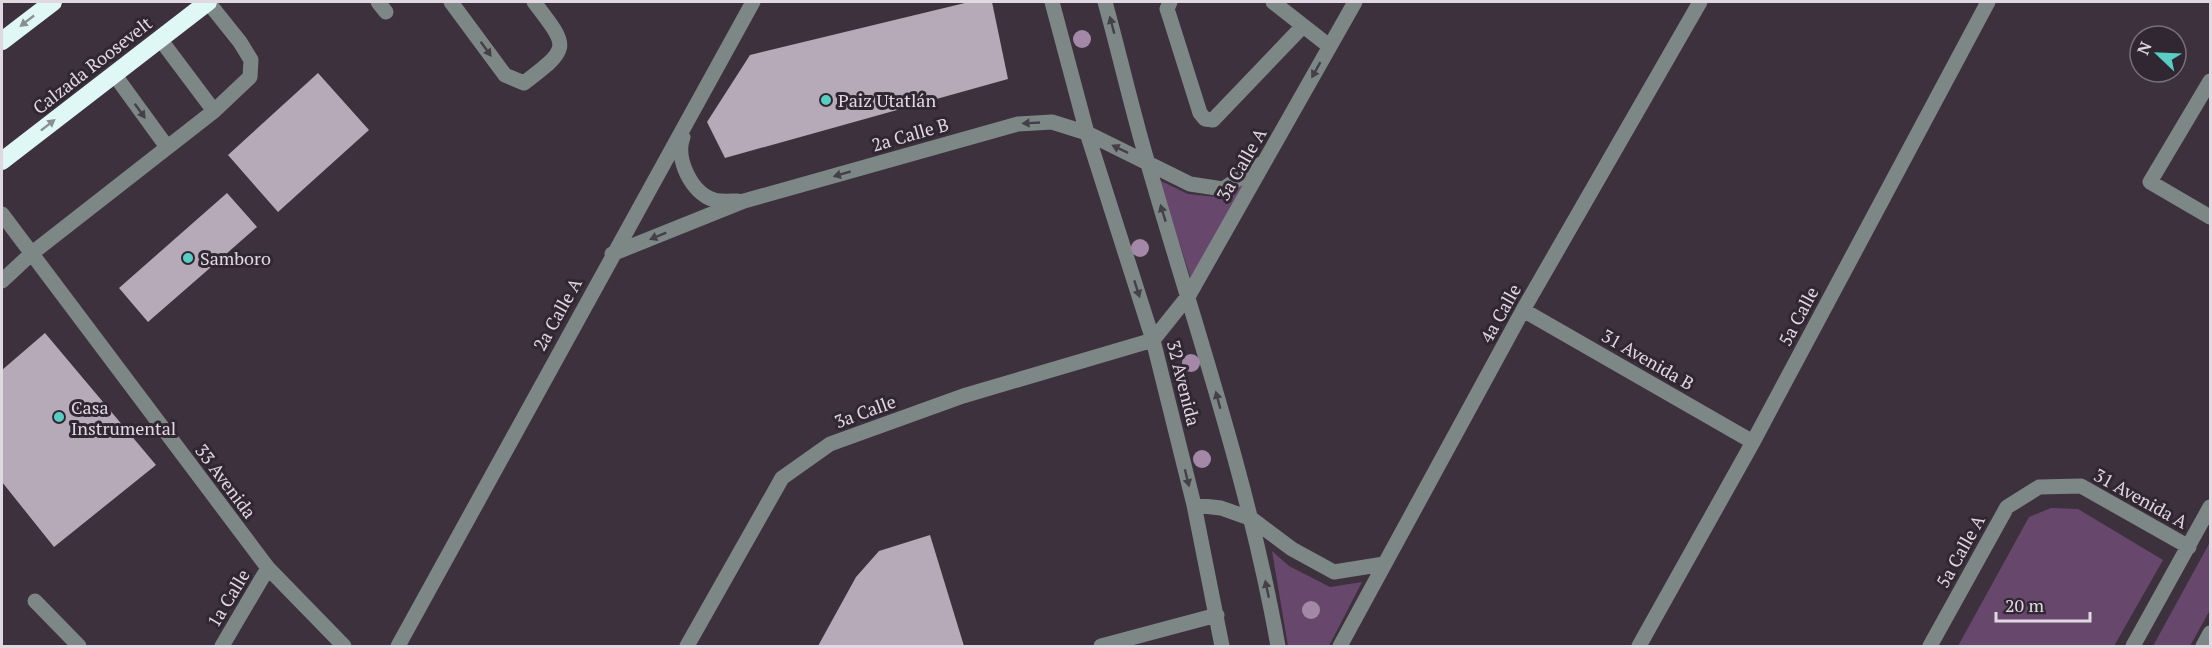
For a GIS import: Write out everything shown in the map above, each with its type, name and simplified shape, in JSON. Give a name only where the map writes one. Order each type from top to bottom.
[{"type":"highway","points":[[2,41],[53,2]]},
{"type":"highway","name":"Calzada Roosevelt","points":[[2,161],[208,2]]},
{"type":"street","points":[[2,280],[31,254],[214,111],[250,76],[251,60],[240,42],[208,2]]},
{"type":"street","points":[[451,2],[505,75],[524,83],[556,59],[560,47],[560,35],[534,2]]},
{"type":"street","name":"2a Calle A","points":[[398,646],[612,254],[691,117],[753,2]]},
{"type":"street","name":"32 Avenida","points":[[1052,2],[1087,133],[1153,340],[1194,505],[1222,646]]},
{"type":"street","name":"32 Avenida","points":[[1105,2],[1147,163],[1189,295],[1252,519],[1278,646]]},
{"type":"street","points":[[1170,2],[1167,9],[1200,113],[1205,119],[1213,120],[1303,26]]},
{"type":"street","points":[[1273,2],[1329,46]]},
{"type":"street","name":"3a Calle A","points":[[1153,340],[1189,295],[1355,2]]},
{"type":"street","name":"4a Calle","points":[[1340,646],[1523,310],[1700,2]]},
{"type":"street","name":"5a Calle","points":[[1639,646],[1753,442],[1988,2]]},
{"type":"street","points":[[160,39],[214,111]]},
{"type":"street","points":[[114,74],[167,147]]},
{"type":"street","points":[[2211,81],[2150,182],[2211,217]]},
{"type":"street","name":"2a Calle B","points":[[691,117],[679,147],[688,178],[712,200],[744,201]]},
{"type":"street","name":"2a Calle B","points":[[612,254],[744,201],[1018,124],[1052,122],[1087,133]]},
{"type":"street","points":[[1087,133],[1190,184],[1223,189],[1266,160]]},
{"type":"street","name":"33 Avenida","points":[[2,214],[268,568],[344,646]]},
{"type":"street","name":"31 Avenida B","points":[[1523,310],[1753,442]]},
{"type":"street","name":"3a Calle","points":[[687,646],[782,478],[830,444],[963,396],[1153,340]]},
{"type":"street","name":"31 Avenida A","points":[[2039,487],[2081,486],[2188,547]]},
{"type":"street","name":"5a Calle A","points":[[1930,646],[2007,507],[2039,487]]},
{"type":"street","points":[[1194,505],[1221,508],[1252,519],[1292,549],[1334,572],[1384,564]]},
{"type":"street","points":[[2133,646],[2211,507]]},
{"type":"street","name":"1a Calle","points":[[222,646],[268,568]]},
{"type":"street","points":[[35,601],[79,646]]},
{"type":"street","points":[[1101,646],[1217,615]]},
{"type":"street","points":[[2203,646],[2211,633]]},
{"type":"shaded area","points":[[1250,179],[1191,279],[1159,180],[1188,194],[1226,198]]},
{"type":"shaded area","points":[[2051,508],[2078,509],[2163,560],[2114,646],[1958,646],[2029,517]]},
{"type":"shaded area","points":[[2210,542],[2210,610],[2190,646],[2153,646]]},
{"type":"shaded area","points":[[1272,551],[1289,566],[1330,587],[1362,582],[1329,646],[1288,646]]},
{"type":"building","name":"Paiz Utatlán","points":[[969,2],[992,2],[1008,79],[725,158],[707,122],[750,55]]},
{"type":"building","points":[[318,73],[369,130],[278,212],[228,155]]},
{"type":"building","name":"Samboro","points":[[227,193],[257,227],[148,322],[119,288]]},
{"type":"building","name":"Casa Instrumental","points":[[45,333],[156,465],[54,547],[2,482],[2,370]]},
{"type":"building","points":[[930,535],[964,646],[818,646],[856,577],[879,551]]},
{"type":"place","name":"Paiz Utatlán","points":[[826,100]]},
{"type":"place","name":"Samboro","points":[[188,258]]},
{"type":"place","name":"Casa Instrumental","points":[[59,417]]}]
